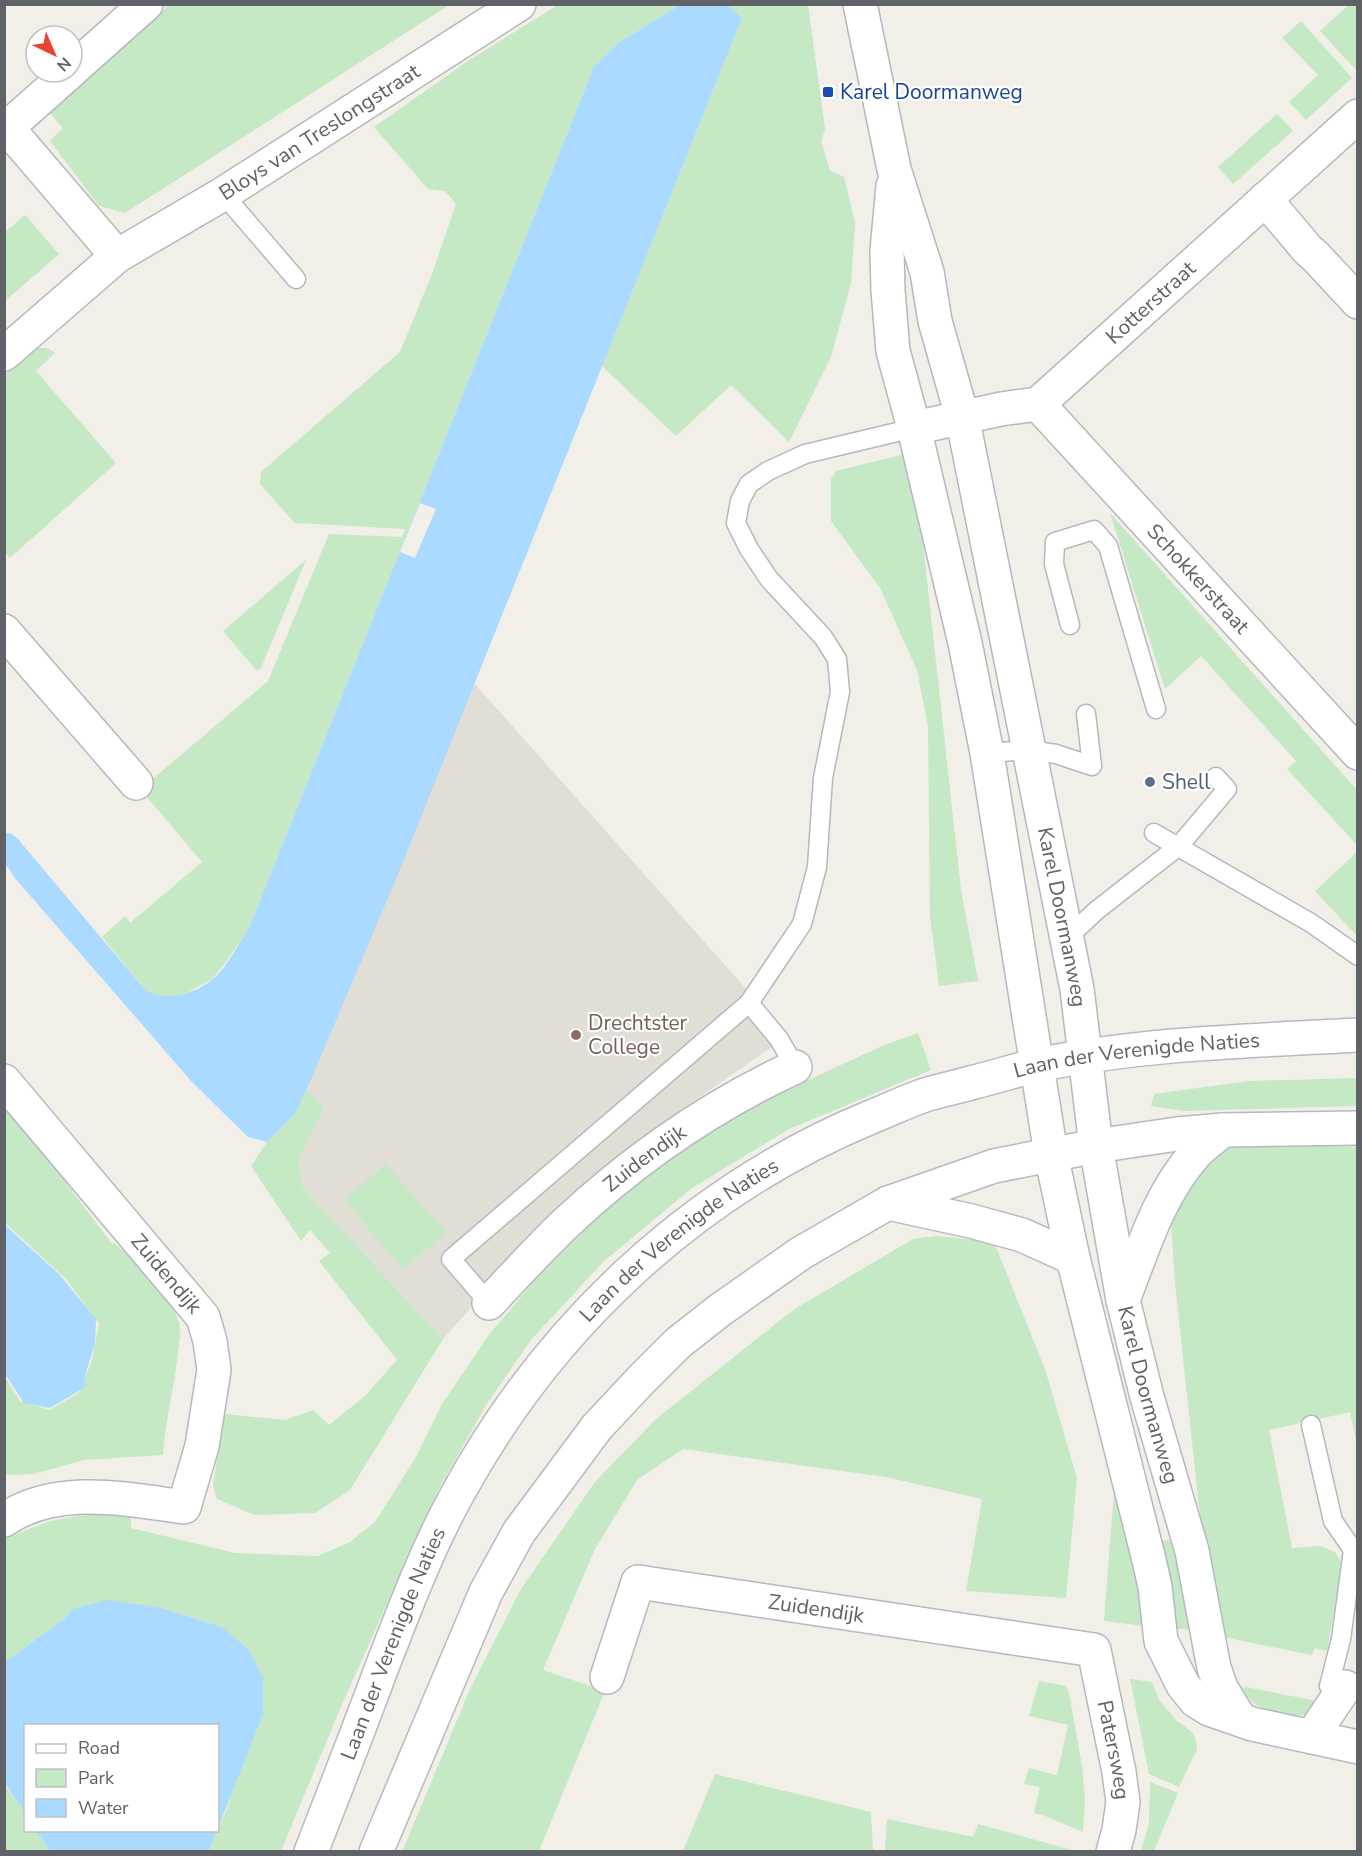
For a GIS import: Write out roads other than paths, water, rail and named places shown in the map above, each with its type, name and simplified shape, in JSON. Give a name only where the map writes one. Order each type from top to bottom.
[{"type":"street","points":[[84,59],[146,4]]},
{"type":"street","name":"Bloys van Treslongstraat","points":[[4,354],[117,256],[223,194],[519,4]]},
{"type":"street","name":"Karel Doormanweg","points":[[860,4],[894,169],[927,272],[935,321],[962,416],[1077,989],[1096,1146],[1123,1300],[1147,1397],[1192,1551],[1214,1668],[1221,1688],[1240,1719]]},
{"type":"street","points":[[55,84],[6,125],[117,256]]},
{"type":"street","name":"Kotterstraat","points":[[1038,404],[1358,116]]},
{"type":"street","name":"Karel Doormanweg","points":[[894,169],[887,251],[893,351],[914,428],[965,643],[987,753],[1036,1066],[1072,1258],[1142,1528],[1155,1587],[1161,1641],[1183,1684],[1196,1701],[1209,1709],[1240,1719]]},
{"type":"street","points":[[1265,199],[1308,250],[1358,302]]},
{"type":"street","points":[[914,428],[962,416],[1038,404]]},
{"type":"street","name":"Schokkerstraat","points":[[1038,404],[1358,753]]},
{"type":"street","points":[[4,631],[136,783]]},
{"type":"street","name":"Laan der Verenigde Naties","points":[[311,1851],[413,1587],[457,1496],[482,1452],[509,1410],[589,1311],[631,1270],[680,1229],[781,1160],[836,1132],[924,1095],[1036,1066],[1085,1057],[1172,1046],[1358,1035]]},
{"type":"street","name":"Zuidendijk","points":[[489,1303],[566,1224],[623,1174],[725,1103],[795,1067]]},
{"type":"street","name":"Zuidendijk","points":[[4,1081],[203,1317],[210,1341],[214,1370],[202,1446],[184,1507],[129,1499],[69,1497],[19,1510],[4,1520]]},
{"type":"street","points":[[376,1851],[486,1592],[519,1532],[597,1427],[678,1343],[720,1310],[801,1253],[888,1203],[994,1166],[1096,1146],[1177,1134],[1223,1130],[1358,1128]]},
{"type":"street","points":[[1123,1300],[1158,1209],[1174,1181],[1196,1153],[1223,1130]]},
{"type":"street","points":[[888,1203],[1022,1235],[1072,1258]]},
{"type":"street","name":"Zuidendijk","points":[[607,1677],[638,1582],[1094,1650]]},
{"type":"street","name":"Patersweg","points":[[1094,1650],[1123,1802],[1113,1851]]},
{"type":"street","points":[[1312,1736],[1344,1687]]},
{"type":"street","points":[[1240,1719],[1252,1724],[1358,1747]]},
{"type":"lane","points":[[223,194],[296,279]]},
{"type":"lane","points":[[489,1303],[451,1259],[749,1003],[802,924],[817,867],[823,777],[840,692],[837,659],[823,637],[769,579],[749,549],[736,523],[740,501],[749,484],[768,471],[805,454],[914,428]]},
{"type":"lane","points":[[1070,625],[1054,564],[1055,542],[1094,530],[1108,546],[1156,709]]},
{"type":"lane","points":[[987,753],[1029,750],[1056,754],[1092,766],[1086,714]]},
{"type":"lane","points":[[1067,938],[1108,901],[1179,846],[1227,789],[1216,777]]},
{"type":"lane","points":[[1154,833],[1311,923],[1358,956]]},
{"type":"lane","points":[[749,1003],[779,1040],[795,1067]]},
{"type":"lane","points":[[1311,1425],[1333,1521],[1353,1550],[1341,1639],[1344,1687]]},
{"type":"water","points":[[680,5],[728,5],[742,18],[396,879],[307,1089],[295,1114],[267,1142],[248,1137],[192,1082],[14,877],[5,865],[4,833],[10,833],[17,838],[146,991],[163,996],[181,995],[206,984],[223,968],[249,928],[594,67],[618,43]]},
{"type":"water","points":[[5,1225],[59,1274],[96,1319],[95,1344],[84,1388],[50,1408],[24,1403],[5,1374]]},
{"type":"water","points":[[108,1600],[162,1608],[222,1627],[250,1651],[263,1679],[263,1714],[219,1825],[219,1724],[24,1724],[24,1812],[5,1783],[5,1662],[64,1619],[73,1609]]},
{"type":"water","points":[[37,1832],[216,1832],[209,1851],[50,1851]]},
{"type":"place","name":"Karel Doormanweg","points":[[828,92]]},
{"type":"place","name":"Shell","points":[[1150,782]]},
{"type":"place","name":"Drechtster College","points":[[576,1035]]}]
